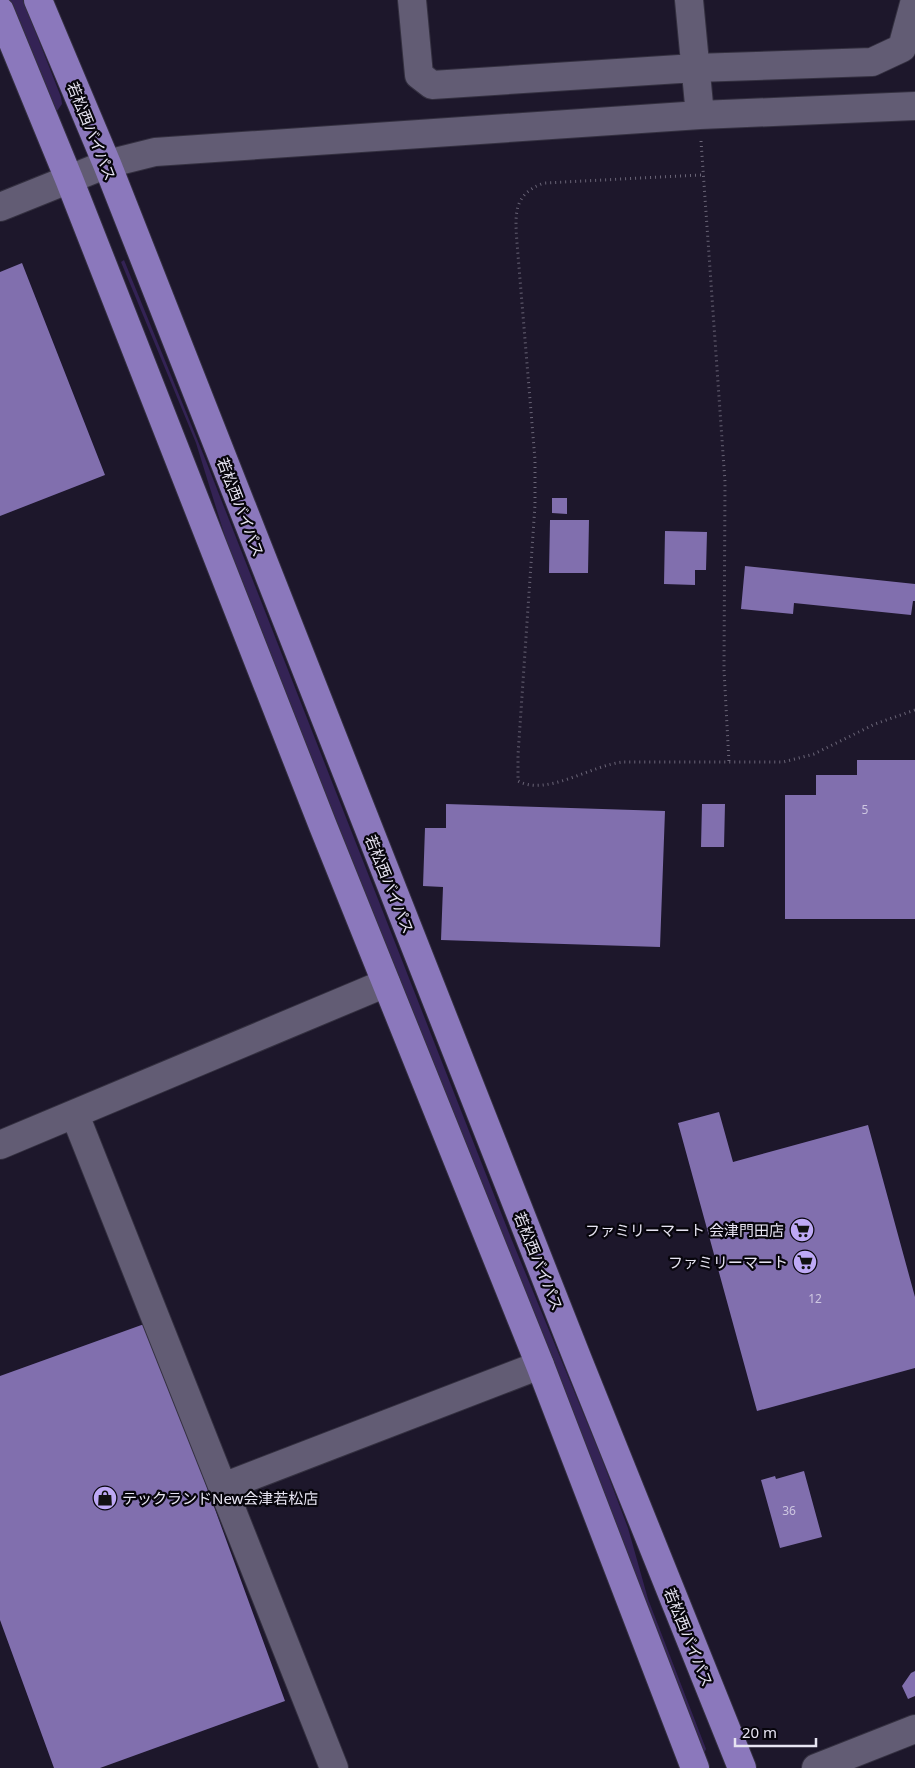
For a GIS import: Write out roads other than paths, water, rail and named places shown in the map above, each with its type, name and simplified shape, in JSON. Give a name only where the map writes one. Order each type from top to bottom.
[{"type":"highway","name":"若松西バイパス","points":[[38,0],[107,164],[570,1341],[742,1768]]},
{"type":"highway","points":[[0,11],[69,179],[386,984],[540,1365],[695,1768]]},
{"type":"street","points":[[412,0],[419,75],[432,85],[695,68],[872,62],[902,48],[915,0]]},
{"type":"street","points":[[689,0],[700,116]]},
{"type":"street","points":[[0,207],[107,164],[155,152],[700,116],[915,106]]},
{"type":"street","points":[[0,1145],[386,984]]},
{"type":"street","points":[[79,1125],[334,1768]]},
{"type":"street","points":[[224,1487],[540,1365]]},
{"type":"street","points":[[816,1768],[915,1729]]},
{"type":"place","name":"ファミリーマート 会津門田店","points":[[802,1230]]},
{"type":"place","name":"ファミリーマート","points":[[805,1262]]},
{"type":"place","name":"テックランドNew会津若松店","points":[[105,1498]]}]
